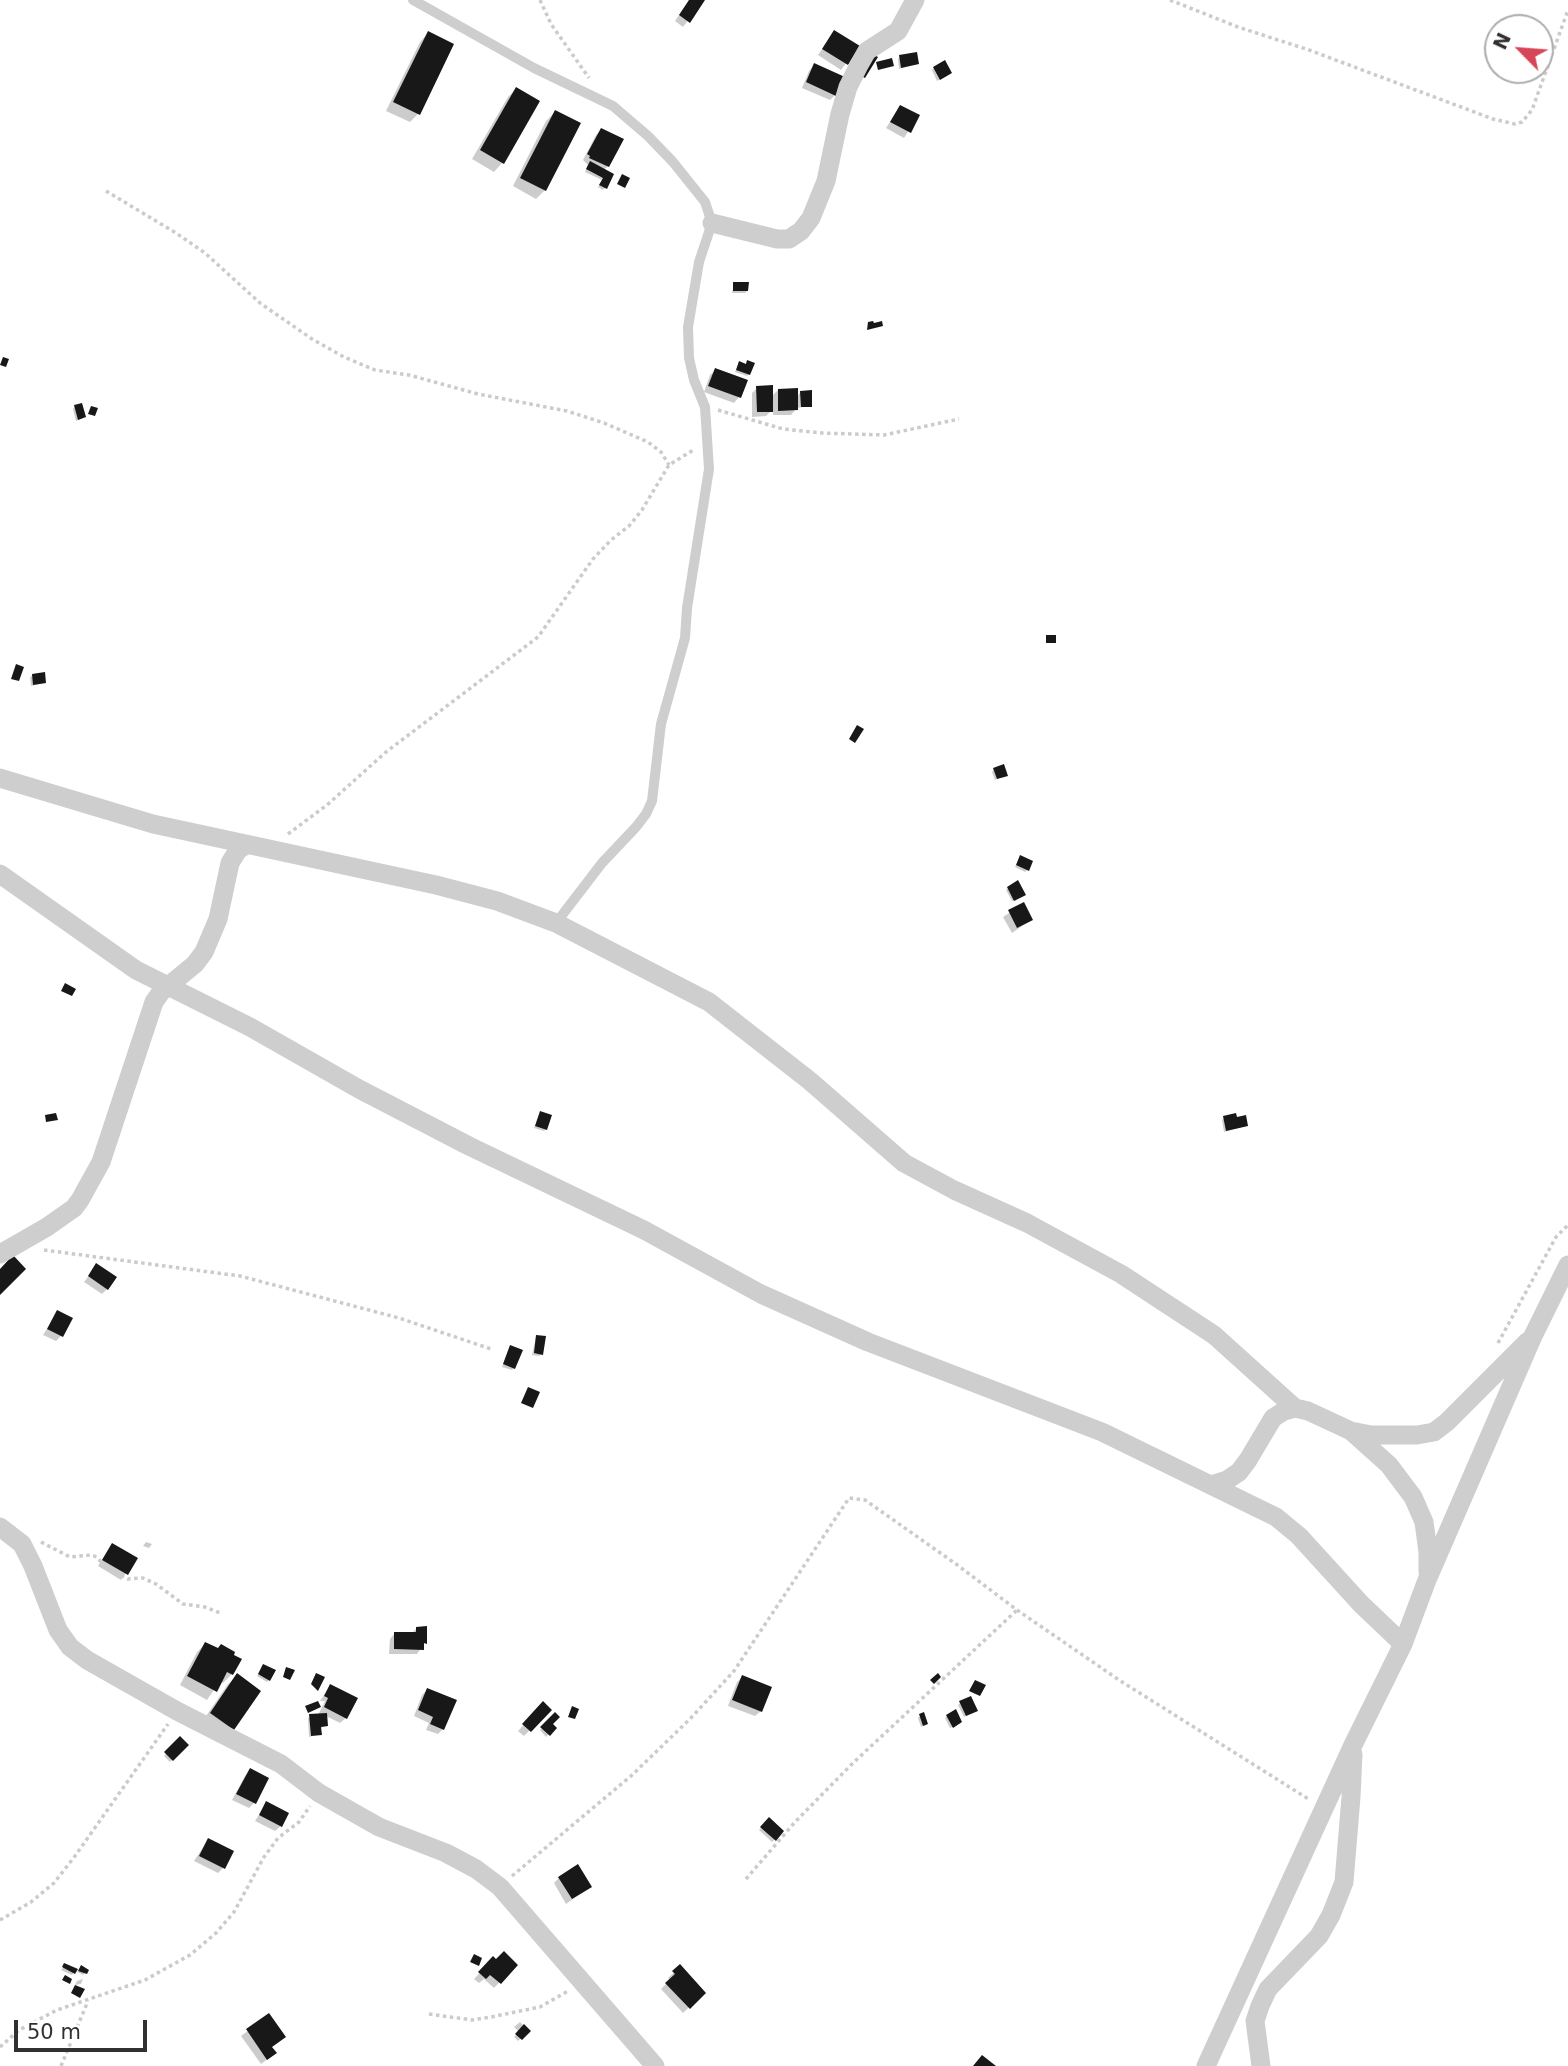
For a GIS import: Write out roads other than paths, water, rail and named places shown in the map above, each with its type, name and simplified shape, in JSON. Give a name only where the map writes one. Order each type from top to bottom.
[{"type":"street","points":[[712,223],[777,239],[789,239],[801,231],[811,218],[826,181],[848,87],[867,51],[898,31],[915,0]]},
{"type":"street","points":[[0,778],[153,824],[436,884],[497,901],[556,923],[709,1002],[810,1081],[904,1163],[954,1190],[1027,1223],[1121,1274],[1214,1335],[1295,1408]]},
{"type":"street","points":[[9,1250],[74,1208],[80,1200],[101,1162],[154,1002],[167,986],[195,964],[204,952],[218,919],[230,863],[238,850],[255,847]]},
{"type":"street","points":[[0,874],[136,970],[250,1027],[359,1089],[457,1140],[644,1230],[761,1294],[868,1342],[1102,1432],[1276,1517],[1299,1536],[1361,1604],[1403,1644]]},
{"type":"street","points":[[1206,2066],[1353,1745],[1403,1644],[1427,1580],[1533,1336],[1568,1265]]},
{"type":"street","points":[[1351,1431],[1397,1436],[1434,1432],[1533,1336]]},
{"type":"street","points":[[1211,1485],[1227,1480],[1238,1472],[1248,1461],[1273,1418],[1295,1408],[1308,1411],[1351,1431],[1389,1465],[1413,1497],[1424,1522],[1429,1552],[1427,1580]]},
{"type":"street","points":[[0,1527],[22,1544],[58,1630],[70,1647],[87,1660],[177,1711],[281,1764],[319,1793],[379,1827],[446,1853],[500,1886],[655,2066]]},
{"type":"street","points":[[1261,2066],[1255,2021],[1260,2006],[1268,1989],[1319,1936],[1344,1881],[1352,1797],[1353,1745]]},
{"type":"lane","points":[[413,0],[534,68],[613,106],[648,135],[682,172],[705,202],[712,223],[699,262],[688,327],[689,358],[705,407],[709,469],[687,608],[685,638],[661,724],[652,801],[636,827],[602,863],[556,923]]}]
